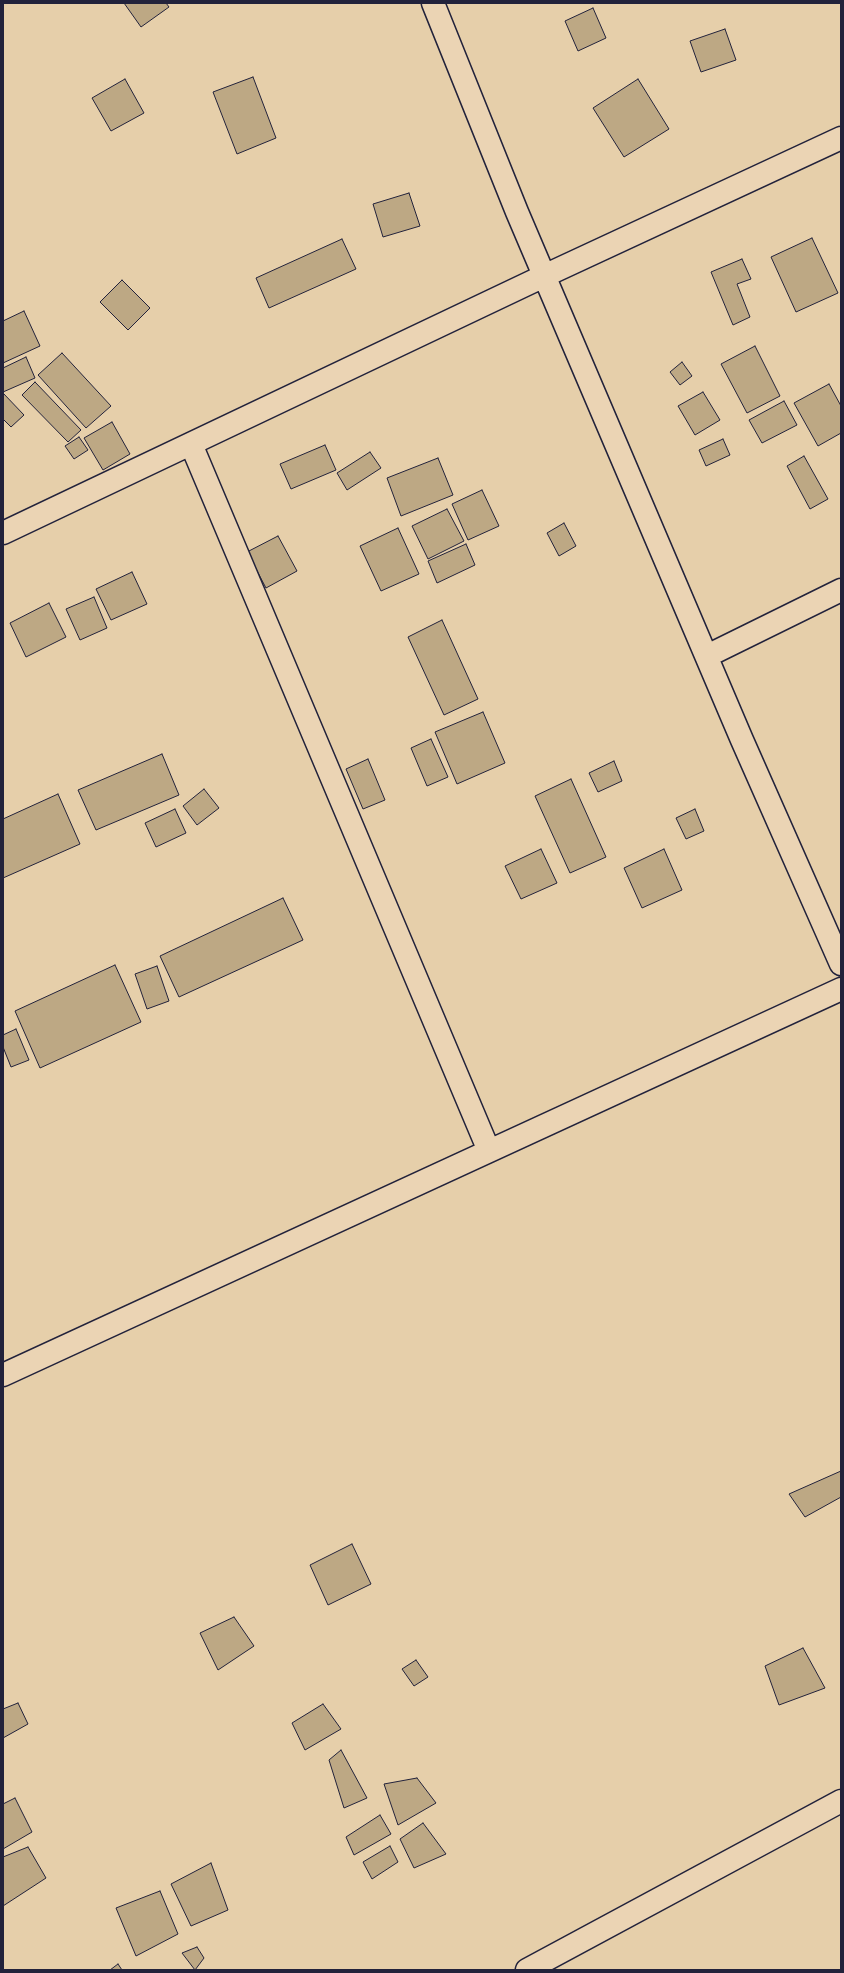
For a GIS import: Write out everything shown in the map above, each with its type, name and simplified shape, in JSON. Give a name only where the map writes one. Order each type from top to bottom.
[{"type":"street","points":[[433,3],[544,276],[841,964]]},
{"type":"street","points":[[3,533],[544,276],[841,138]]},
{"type":"street","points":[[191,444],[489,1151]]},
{"type":"street","points":[[707,656],[841,590]]},
{"type":"street","points":[[3,1375],[841,989]]},
{"type":"street","points":[[527,1970],[841,1800]]},
{"type":"building","points":[[124,3],[166,3],[169,7],[141,27]]},
{"type":"building","points":[[593,8],[606,38],[578,51],[565,21]]},
{"type":"building","points":[[725,29],[736,60],[701,72],[690,41]]},
{"type":"building","points":[[253,77],[276,138],[237,154],[213,92]]},
{"type":"building","points":[[125,79],[144,113],[111,131],[92,98]]},
{"type":"building","points":[[638,79],[669,129],[624,157],[593,108]]},
{"type":"building","points":[[409,193],[420,226],[383,237],[373,204]]},
{"type":"building","points":[[812,238],[838,293],[796,312],[771,257]]},
{"type":"building","points":[[342,239],[356,269],[269,308],[256,278]]},
{"type":"building","points":[[742,259],[751,279],[737,284],[750,317],[733,325],[711,272]]},
{"type":"building","points":[[122,280],[150,308],[128,330],[100,302]]},
{"type":"building","points":[[24,311],[40,346],[3,363],[3,321]]},
{"type":"building","points":[[755,346],[780,396],[747,413],[721,364]]},
{"type":"building","points":[[62,353],[111,406],[86,428],[38,375]]},
{"type":"building","points":[[26,357],[35,378],[3,392],[3,368]]},
{"type":"building","points":[[682,362],[692,376],[680,385],[670,372]]},
{"type":"building","points":[[35,382],[81,430],[68,442],[22,395]]},
{"type":"building","points":[[829,384],[841,406],[841,433],[818,446],[794,403]]},
{"type":"building","points":[[703,392],[720,420],[695,435],[678,406]]},
{"type":"building","points":[[3,393],[24,415],[11,427],[3,419]]},
{"type":"building","points":[[784,401],[797,425],[762,443],[749,420]]},
{"type":"building","points":[[112,422],[130,454],[103,470],[84,438]]},
{"type":"building","points":[[79,437],[88,450],[74,459],[65,446]]},
{"type":"building","points":[[723,439],[730,455],[706,466],[699,450]]},
{"type":"building","points":[[325,445],[336,470],[291,489],[280,464]]},
{"type":"building","points":[[370,452],[381,468],[347,490],[337,473]]},
{"type":"building","points":[[804,456],[828,499],[810,509],[787,466]]},
{"type":"building","points":[[438,458],[453,495],[401,516],[387,478]]},
{"type":"building","points":[[482,490],[499,526],[468,540],[452,504]]},
{"type":"building","points":[[447,509],[464,541],[428,559],[412,526]]},
{"type":"building","points":[[564,523],[576,546],[559,556],[547,533]]},
{"type":"building","points":[[398,528],[419,574],[381,591],[360,546]]},
{"type":"building","points":[[278,536],[297,571],[266,588],[247,552]]},
{"type":"building","points":[[466,544],[475,565],[437,583],[428,561]]},
{"type":"building","points":[[132,572],[147,604],[111,620],[96,589]]},
{"type":"building","points":[[94,597],[107,628],[80,640],[66,609]]},
{"type":"building","points":[[49,603],[66,637],[26,657],[10,623]]},
{"type":"building","points":[[442,620],[478,699],[444,715],[408,637]]},
{"type":"building","points":[[483,712],[505,763],[457,784],[435,732]]},
{"type":"building","points":[[431,739],[448,777],[427,786],[411,748]]},
{"type":"building","points":[[162,754],[179,795],[96,830],[78,790]]},
{"type":"building","points":[[368,759],[385,800],[363,809],[346,769]]},
{"type":"building","points":[[614,761],[622,781],[598,792],[589,773]]},
{"type":"building","points":[[571,779],[606,857],[570,873],[535,796]]},
{"type":"building","points":[[204,789],[219,808],[197,825],[183,806]]},
{"type":"building","points":[[58,794],[80,844],[3,878],[3,819]]},
{"type":"building","points":[[175,809],[186,833],[156,847],[145,823]]},
{"type":"building","points":[[695,809],[704,831],[686,839],[676,818]]},
{"type":"building","points":[[541,849],[557,883],[521,899],[505,866]]},
{"type":"building","points":[[664,849],[682,890],[642,908],[624,868]]},
{"type":"building","points":[[283,898],[303,940],[179,997],[160,956]]},
{"type":"building","points":[[115,965],[141,1022],[40,1068],[15,1011]]},
{"type":"building","points":[[157,966],[169,1001],[147,1009],[135,974]]},
{"type":"building","points":[[16,1029],[29,1060],[11,1067],[3,1047],[3,1035]]},
{"type":"building","points":[[841,1471],[841,1497],[805,1517],[789,1494]]},
{"type":"building","points":[[352,1544],[371,1584],[328,1605],[310,1565]]},
{"type":"building","points":[[234,1617],[254,1646],[218,1670],[200,1633]]},
{"type":"building","points":[[803,1648],[825,1688],[779,1705],[765,1666]]},
{"type":"building","points":[[416,1660],[428,1677],[414,1686],[402,1669]]},
{"type":"building","points":[[18,1703],[28,1724],[3,1738],[3,1709]]},
{"type":"building","points":[[323,1704],[341,1729],[305,1750],[292,1723]]},
{"type":"building","points":[[341,1750],[367,1798],[344,1808],[329,1760]]},
{"type":"building","points":[[417,1778],[436,1803],[398,1825],[384,1784]]},
{"type":"building","points":[[15,1798],[32,1832],[3,1849],[3,1804]]},
{"type":"building","points":[[380,1815],[391,1834],[354,1855],[346,1837]]},
{"type":"building","points":[[423,1823],[446,1854],[414,1868],[400,1839]]},
{"type":"building","points":[[390,1846],[398,1862],[372,1879],[363,1862]]},
{"type":"building","points":[[28,1847],[46,1878],[3,1906],[3,1857]]},
{"type":"building","points":[[211,1863],[228,1910],[191,1926],[171,1884]]},
{"type":"building","points":[[160,1891],[178,1934],[136,1956],[116,1908]]},
{"type":"building","points":[[197,1947],[204,1958],[195,1970],[182,1953]]},
{"type":"building","points":[[118,1964],[122,1970],[110,1970]]}]
